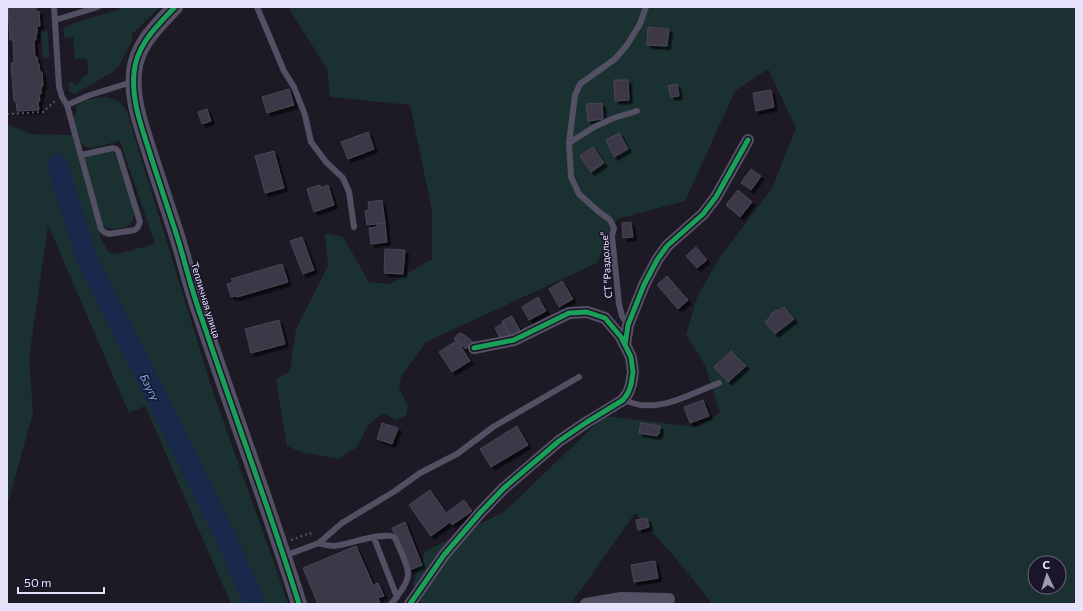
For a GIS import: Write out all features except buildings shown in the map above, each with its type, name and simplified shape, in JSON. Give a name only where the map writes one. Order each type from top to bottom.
[{"type":"street","name":"Тепличная улица","points":[[175,7],[144,42],[134,71],[136,103],[143,132],[178,239],[200,314],[286,549],[300,604]]},
{"type":"street","points":[[625,345],[628,325],[644,285],[657,260],[666,246],[703,214],[716,197],[748,140]]},
{"type":"street","points":[[410,604],[444,555],[480,513],[504,488],[559,441],[623,400],[631,385],[631,357],[621,337],[605,318],[587,312],[569,313],[514,340],[474,348]]},
{"type":"street","points":[[586,604],[621,598],[670,599]]},
{"type":"lane","points":[[54,7],[59,87],[62,97],[67,105],[101,229],[109,234],[135,230],[140,222],[116,148],[81,155]]},
{"type":"lane","points":[[55,20],[98,7]]},
{"type":"lane","points":[[257,7],[284,71],[294,87],[305,115],[311,142],[326,162],[343,178],[349,192],[354,227]]},
{"type":"lane","name":"СТ \"Раздолье\"","points":[[628,325],[622,316],[619,304],[612,236],[614,228],[610,220],[580,194],[571,177],[569,143],[575,95],[580,84],[615,59],[627,45],[640,24],[646,7]]},
{"type":"lane","points":[[67,105],[90,95],[134,81]]},
{"type":"lane","points":[[569,143],[594,127],[614,118],[637,111]]},
{"type":"lane","points":[[319,543],[342,523],[420,474],[456,454],[493,426],[580,377]]},
{"type":"lane","points":[[623,400],[640,405],[660,405],[720,383]]},
{"type":"lane","points":[[286,549],[319,543],[335,546],[389,535],[393,536],[408,569],[408,575],[407,580],[391,604]]},
{"type":"lane","points":[[374,538],[397,597]]},
{"type":"path","points":[[7,114],[42,112],[55,101]]},
{"type":"path","points":[[286,549],[310,533],[319,543]]},
{"type":"green space","points":[[126,7],[160,7],[131,35],[133,38],[119,66],[114,71],[75,94],[69,91],[68,84],[78,84],[81,79],[88,74],[87,58],[75,59],[73,37],[64,38],[64,28],[71,24]]},
{"type":"green space","points":[[288,7],[1076,7],[1076,604],[710,604],[711,602],[679,562],[635,513],[571,604],[421,603],[413,586],[417,569],[422,565],[424,552],[504,512],[604,416],[696,427],[720,413],[705,365],[686,335],[697,297],[719,259],[772,188],[796,128],[768,69],[735,91],[685,201],[617,219],[597,263],[426,342],[401,377],[399,387],[408,407],[406,416],[397,420],[383,413],[368,425],[357,447],[338,459],[301,452],[287,446],[276,380],[290,371],[296,329],[328,266],[325,233],[343,237],[369,282],[390,284],[432,259],[432,210],[410,105],[330,97],[327,69]]},
{"type":"green space","points":[[48,31],[49,57],[43,58],[41,32]]},
{"type":"green space","points":[[105,97],[117,101],[126,109],[213,392],[288,604],[231,604],[145,406],[129,413],[48,225],[29,358],[33,413],[7,506],[7,124],[31,134],[72,135],[101,239],[109,253],[117,254],[155,244],[120,141],[91,148],[85,147],[81,142],[73,116],[76,115],[76,107],[85,101]]},
{"type":"green space","points":[[111,150],[115,154],[134,210],[131,223],[125,227],[117,229],[109,229],[103,226],[84,158],[87,155]]},
{"type":"waterway","name":"Бзугу","points":[[58,165],[86,258],[177,438],[233,553],[255,604]]},
{"type":"cycle path","points":[[175,7],[148,37],[139,54],[134,73],[134,95],[136,107],[176,233],[197,306],[276,532],[299,604]]},
{"type":"cycle path","points":[[625,345],[628,325],[644,285],[657,260],[667,246],[703,214],[716,197],[748,140]]},
{"type":"cycle path","points":[[410,604],[444,555],[480,513],[504,488],[559,441],[623,400],[631,385],[633,372],[631,357],[621,337],[605,318],[587,312],[569,313],[514,340],[474,348]]}]
